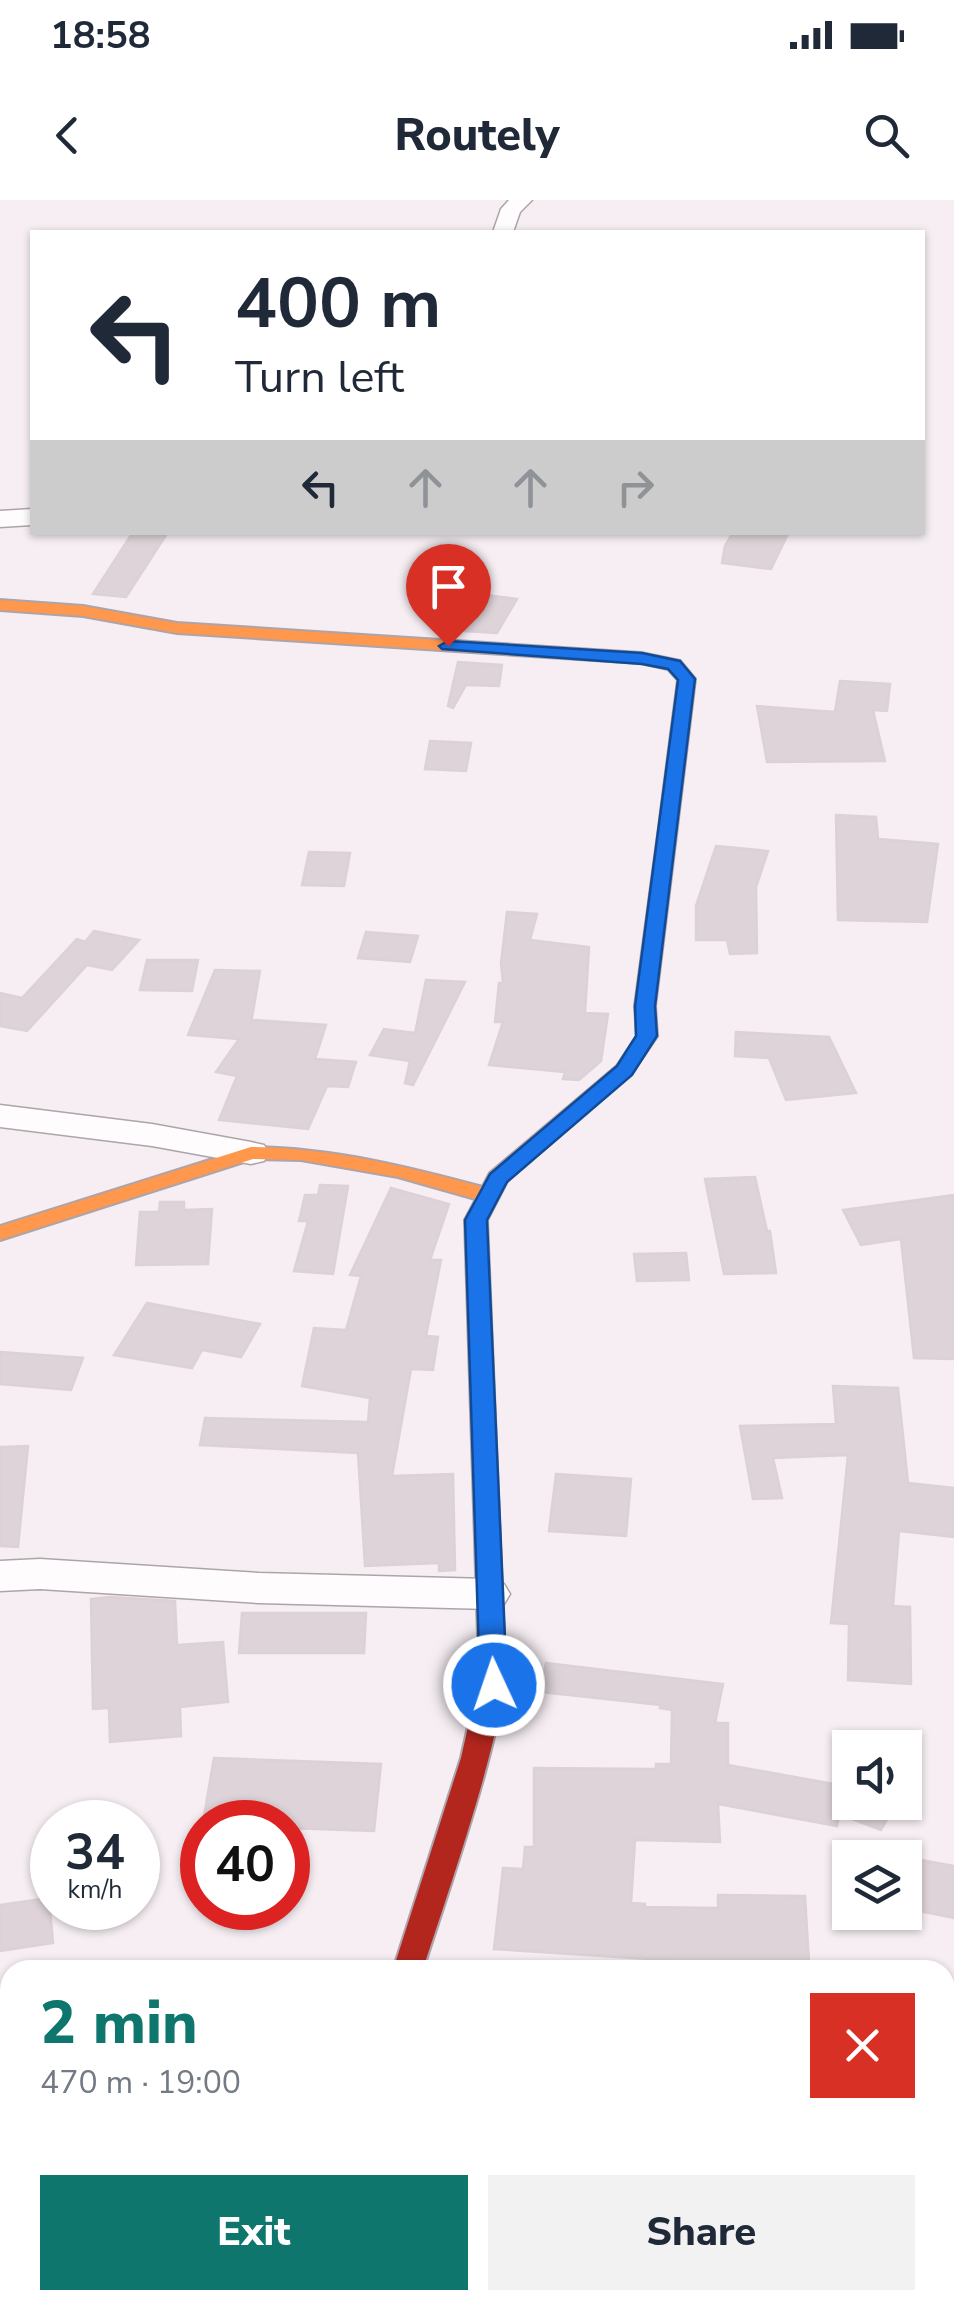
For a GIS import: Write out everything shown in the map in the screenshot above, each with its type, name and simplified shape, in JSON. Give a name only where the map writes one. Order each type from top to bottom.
[{"type":"street","points":[[504,230],[511,209],[522,200]]},
{"type":"street","points":[[0,519],[30,516]]},
{"type":"street","points":[[0,605],[82,612],[177,628],[642,658],[674,665],[687,679],[645,1006],[647,1036],[624,1070],[498,1178],[476,1220],[494,1685],[478,1758],[411,1960]]},
{"type":"street","points":[[0,1116],[152,1134],[251,1153],[300,1154],[384,1168],[486,1195]]},
{"type":"street","points":[[0,1233],[251,1153]]},
{"type":"street","points":[[0,1576],[40,1574],[258,1588],[489,1594]]},
{"type":"building","points":[[131,535],[166,535],[126,597],[93,594]]},
{"type":"building","points":[[731,535],[787,536],[771,569],[722,563]]},
{"type":"building","points":[[477,594],[517,599],[497,633],[465,631],[466,626],[458,625]]},
{"type":"building","points":[[458,662],[502,665],[499,686],[466,685],[453,708],[448,706]]},
{"type":"building","points":[[840,681],[890,684],[887,711],[873,710],[885,761],[767,762],[757,706],[835,712]]},
{"type":"building","points":[[430,741],[471,743],[466,771],[425,769]]},
{"type":"building","points":[[836,815],[876,817],[878,839],[938,844],[927,922],[838,920]]},
{"type":"building","points":[[716,846],[768,851],[756,887],[757,953],[730,954],[727,940],[696,940],[696,906]]},
{"type":"building","points":[[309,852],[350,853],[344,886],[302,885]]},
{"type":"building","points":[[507,912],[537,914],[530,940],[589,947],[585,1013],[608,1014],[601,1061],[579,1080],[563,1079],[565,1072],[489,1065],[503,1022],[495,1022],[499,983],[503,983],[501,963]]},
{"type":"building","points":[[94,931],[139,940],[112,970],[87,965],[27,1031],[0,1026],[0,993],[22,998],[77,939],[85,942]]},
{"type":"building","points":[[366,932],[418,936],[410,962],[358,958]]},
{"type":"building","points":[[147,960],[198,960],[192,991],[140,990]]},
{"type":"building","points":[[215,970],[260,971],[251,1023],[253,1020],[326,1025],[315,1059],[356,1062],[348,1087],[327,1086],[308,1129],[219,1120],[237,1076],[216,1072],[239,1039],[188,1035]]},
{"type":"building","points":[[426,980],[465,982],[413,1085],[405,1083],[410,1061],[370,1055],[384,1029],[415,1033]]},
{"type":"building","points":[[736,1032],[829,1037],[856,1093],[786,1100],[769,1058],[735,1056]]},
{"type":"building","points":[[755,1177],[770,1231],[776,1273],[724,1274],[705,1179]]},
{"type":"building","points":[[320,1185],[348,1186],[333,1274],[294,1271],[308,1221],[299,1221],[305,1195],[318,1195]]},
{"type":"building","points":[[391,1188],[449,1204],[430,1260],[441,1260],[426,1336],[438,1337],[433,1370],[411,1369],[392,1476],[453,1474],[455,1570],[439,1571],[439,1563],[365,1566],[358,1453],[200,1445],[205,1418],[368,1422],[370,1398],[302,1386],[314,1328],[346,1330],[361,1276],[350,1275]]},
{"type":"building","points":[[954,1195],[954,1359],[914,1358],[901,1239],[861,1245],[843,1210]]},
{"type":"building","points":[[160,1202],[184,1202],[184,1210],[212,1209],[208,1264],[136,1265],[140,1212],[159,1212]]},
{"type":"building","points":[[686,1253],[689,1280],[637,1281],[634,1254]]},
{"type":"building","points":[[147,1303],[260,1324],[241,1357],[202,1350],[192,1368],[114,1355]]},
{"type":"building","points":[[0,1352],[83,1358],[71,1390],[0,1384]]},
{"type":"building","points":[[833,1386],[898,1388],[908,1483],[954,1488],[954,1537],[899,1531],[893,1606],[910,1607],[911,1684],[848,1680],[849,1624],[831,1623],[848,1455],[773,1458],[782,1498],[753,1499],[740,1426],[836,1424]]},
{"type":"building","points":[[28,1446],[18,1547],[0,1546],[0,1447]]},
{"type":"building","points":[[556,1474],[631,1479],[626,1536],[549,1531]]},
{"type":"building","points":[[91,1599],[175,1601],[177,1645],[223,1642],[228,1702],[180,1707],[181,1736],[110,1742],[109,1708],[93,1709]]},
{"type":"building","points":[[242,1613],[366,1613],[364,1653],[239,1653]]},
{"type":"building","points":[[546,1663],[723,1684],[715,1723],[728,1723],[728,1765],[832,1784],[832,1820],[838,1820],[837,1826],[718,1804],[720,1842],[635,1840],[631,1903],[645,1907],[718,1908],[718,1895],[805,1896],[809,1960],[664,1960],[494,1949],[503,1868],[523,1869],[525,1847],[534,1847],[534,1768],[656,1769],[656,1764],[671,1764],[672,1710],[660,1708],[661,1705],[540,1692]]},
{"type":"building","points":[[214,1758],[381,1764],[374,1831],[310,1829],[310,1800],[207,1800]]},
{"type":"building","points":[[855,1820],[887,1820],[881,1830]]},
{"type":"building","points":[[922,1860],[954,1866],[954,1918],[922,1911]]},
{"type":"building","points":[[30,1901],[30,1930],[52,1930],[53,1943],[0,1951],[0,1905]]},
{"type":"traffic: fast","points":[[492,1667],[476,1220],[498,1178],[624,1070],[647,1036],[645,1006],[668,827]]},
{"type":"traffic: slow","points":[[0,605],[83,611],[177,628],[641,658],[674,665],[687,679],[668,827]]},
{"type":"traffic: slow","points":[[0,1233],[251,1153],[301,1154],[400,1171],[486,1195]]},
{"type":"traffic: jam","points":[[411,1960],[475,1758],[493,1685],[492,1667]]},
{"type":"route","points":[[448,646],[642,658],[674,665],[687,679],[645,1006],[647,1036],[624,1070],[498,1178],[476,1220],[494,1685]]}]
